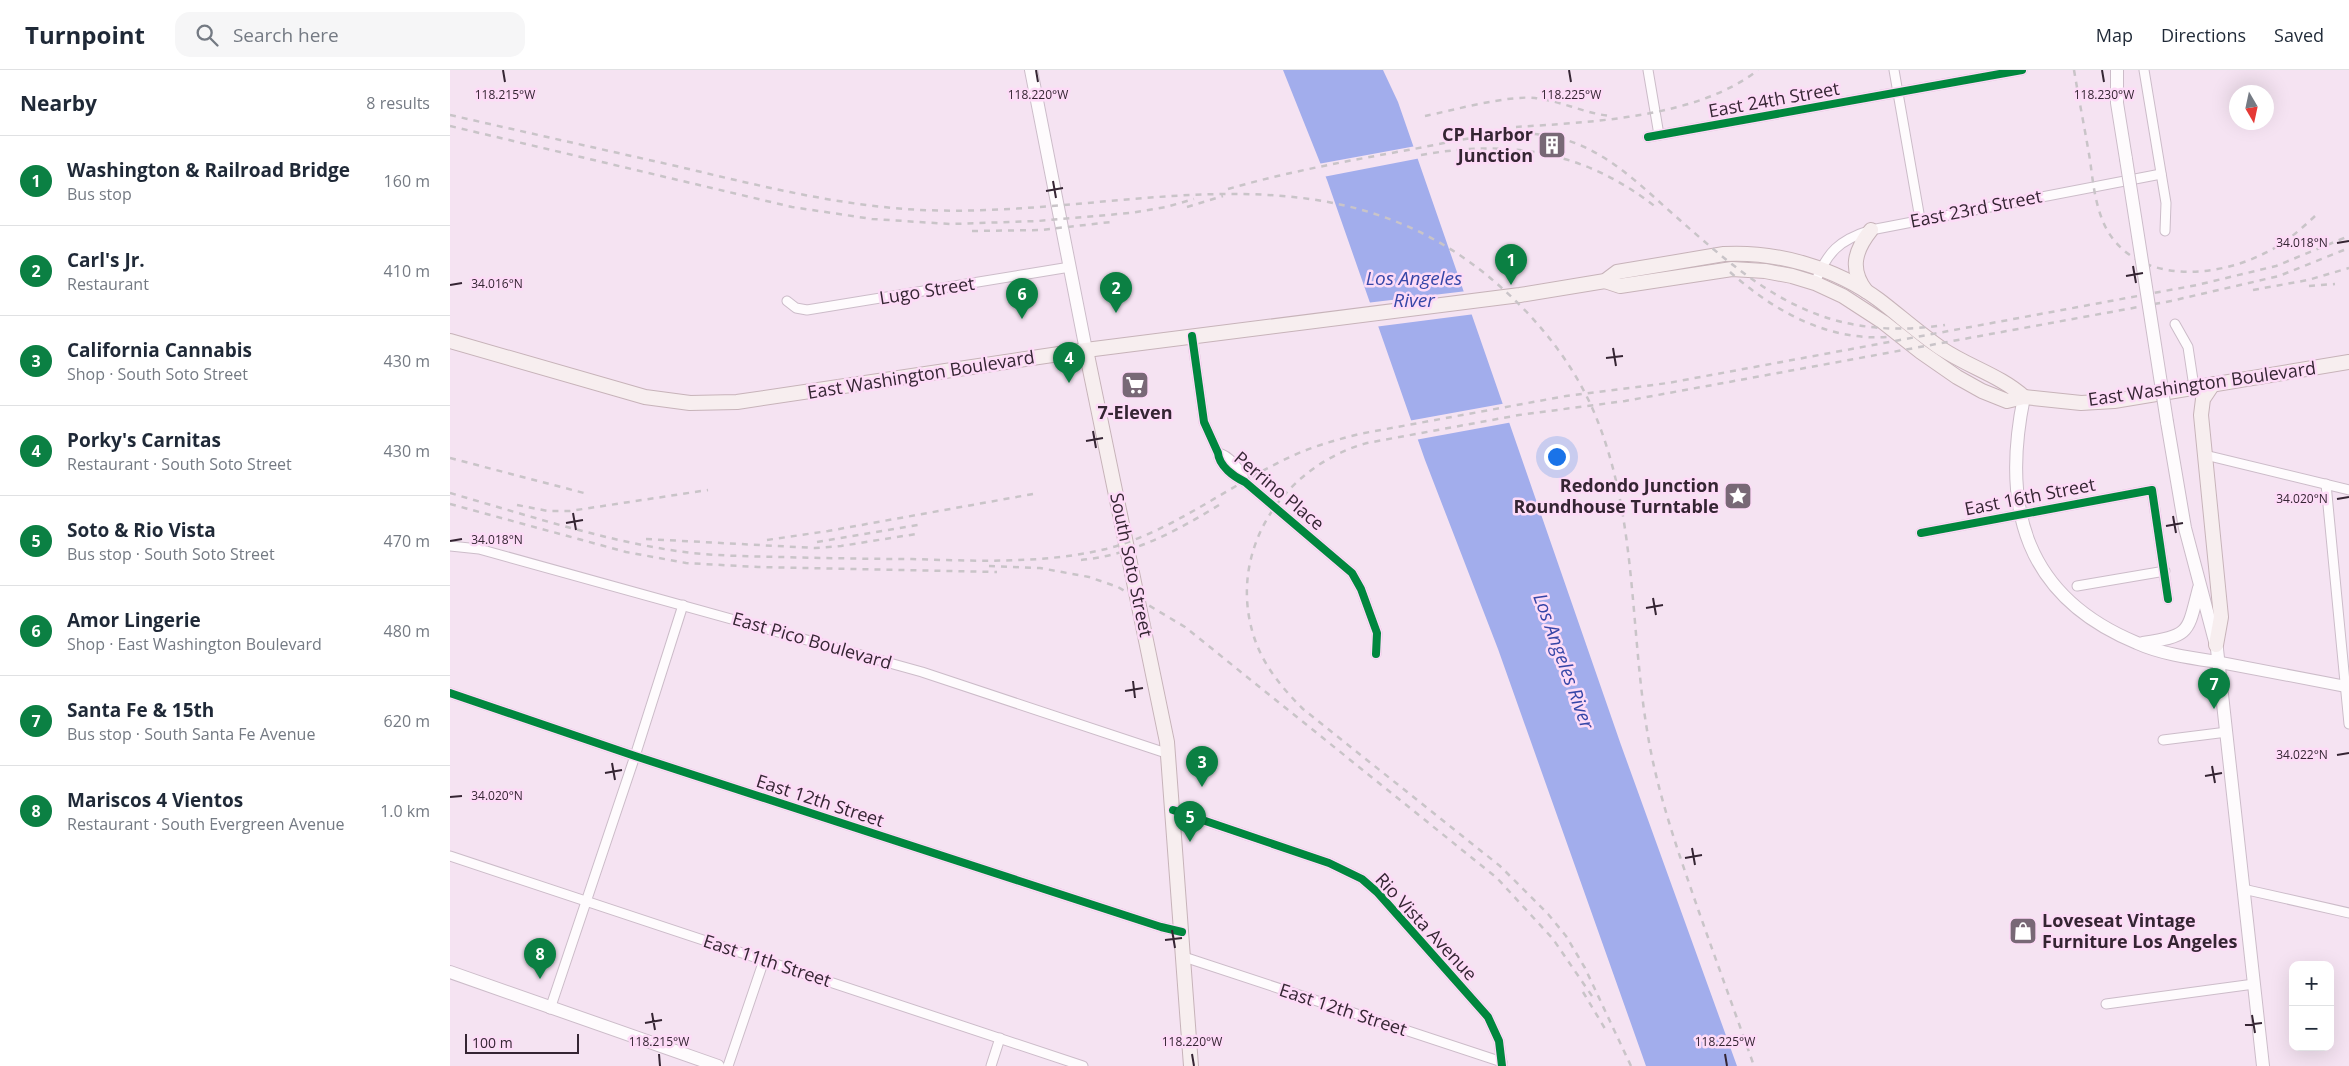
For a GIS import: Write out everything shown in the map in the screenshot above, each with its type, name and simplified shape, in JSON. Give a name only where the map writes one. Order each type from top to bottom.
[{"type":"main road","name":"South Soto Street","points":[[1032,70],[1086,350],[1169,754],[1191,1066]]},
{"type":"main road","points":[[2117,70],[2118,109],[2185,528],[2216,645],[2263,1066]]},
{"type":"main road","points":[[1866,292],[1857,277],[1855,259],[1858,248],[1871,230]]},
{"type":"main road","name":"East Washington Boulevard","points":[[450,341],[625,393],[665,400],[705,403],[737,402],[1086,350],[1486,299],[1605,281],[1620,286],[1732,269],[1818,276],[1866,292],[1942,349],[1972,367],[2011,385],[2024,397]]},
{"type":"main road","name":"East Washington Boulevard","points":[[1818,276],[1935,363],[1982,391],[2008,402],[2024,397],[2081,403],[2114,400],[2349,362]]},
{"type":"main road","points":[[2213,384],[2201,407],[2221,617],[2216,645]]},
{"type":"main road","points":[[2024,397],[2019,422],[2016,475],[2019,514],[2035,556],[2061,592],[2094,620],[2138,644],[2218,662]]},
{"type":"main road","points":[[2138,644],[2174,638],[2186,631],[2192,619],[2200,586]]},
{"type":"main road","points":[[450,972],[718,1066]]},
{"type":"street","points":[[1648,70],[1659,135]]},
{"type":"street","points":[[1894,70],[1920,219]]},
{"type":"street","name":"East 24th Street","points":[[1648,137],[2022,70]]},
{"type":"street","points":[[2144,70],[2166,204],[2165,231]]},
{"type":"street","name":"East 23rd Street","points":[[1818,276],[1832,250],[1847,239],[1871,230],[1920,219],[2161,174]]},
{"type":"street","name":"Lugo Street","points":[[788,301],[796,308],[807,310],[1070,267]]},
{"type":"street","points":[[2175,324],[2188,347],[2194,387]]},
{"type":"street","name":"Perrino Place","points":[[1192,336],[1205,427],[1218,453],[1223,454],[1243,473],[1245,482],[1352,573],[1362,589],[1377,633],[1376,654]]},
{"type":"street","points":[[2205,455],[2349,490]]},
{"type":"street","points":[[2326,484],[2347,686],[2349,724]]},
{"type":"street","name":"East 16th Street","points":[[1921,533],[2144,490],[2154,491],[2165,571]]},
{"type":"street","name":"East Pico Boulevard","points":[[450,546],[478,549],[922,672],[1169,754]]},
{"type":"street","points":[[2077,586],[2165,571],[2168,599]]},
{"type":"street","points":[[550,1008],[635,756],[683,605]]},
{"type":"street","points":[[2218,662],[2347,686]]},
{"type":"street","name":"East 12th Street","points":[[450,693],[635,756],[1152,924],[1182,932]]},
{"type":"street","points":[[2163,740],[2227,732]]},
{"type":"street","name":"Rio Vista Avenue","points":[[1173,810],[1329,864],[1362,879],[1378,893],[1488,1017],[1499,1041],[1502,1064]]},
{"type":"street","name":"East 11th Street","points":[[450,856],[1083,1066]]},
{"type":"street","points":[[2242,889],[2349,913]]},
{"type":"street","name":"East 12th Street","points":[[1184,957],[1502,1064]]},
{"type":"street","points":[[728,1066],[764,960]]},
{"type":"street","points":[[2106,1004],[2254,984]]},
{"type":"street","points":[[991,1066],[1000,1038]]},
{"type":"water","name":"Los Angeles River","points":[[1283,70],[1383,70],[1398,102],[1621,745],[1737,1066],[1646,1066],[1498,649],[1425,460],[1327,180]]},
{"type":"pier","points":[[1416,146],[1421,158],[1323,177],[1318,164]]},
{"type":"pier","points":[[1467,291],[1475,314],[1374,327],[1366,303]]},
{"type":"pier","points":[[1507,403],[1513,422],[1415,440],[1408,421]]},
{"type":"railway","points":[[1516,127],[1577,123],[1642,115],[1674,108],[1733,86],[1758,70]]},
{"type":"railway","points":[[2074,70],[2099,210],[2105,226],[2118,245],[2135,258],[2155,267],[2176,271],[2199,271],[2221,268],[2243,262],[2270,250],[2290,237],[2315,216]]},
{"type":"railway","points":[[1425,116],[1496,101],[1524,98],[1545,100],[1610,116]]},
{"type":"railway","points":[[450,115],[784,191],[838,201],[893,208],[974,210],[1211,194],[1287,196],[1362,210],[1434,240],[1504,290],[1546,334],[1581,385],[1598,422],[1611,460],[1620,498],[1626,537],[1642,697],[1657,781],[1684,868],[1754,1066]]},
{"type":"railway","points":[[450,126],[792,207],[872,219],[951,224],[1038,221],[1130,213],[1166,207],[1194,199]]},
{"type":"railway","points":[[1228,189],[1317,167],[1466,139],[1505,134],[1544,135],[1578,144],[1605,158],[1641,186],[1727,261],[1758,283],[1790,302],[1823,317],[1860,326],[1900,329],[1945,325]]},
{"type":"railway","points":[[1421,155],[1454,150],[1485,149],[1516,150],[1545,154],[1574,162],[1602,173],[1630,189],[1657,208]]},
{"type":"railway","points":[[1187,207],[1223,196]]},
{"type":"railway","points":[[972,231],[1041,230],[1111,222]]},
{"type":"railway","points":[[450,493],[615,539],[670,550],[697,553],[985,561],[1034,559],[1082,554],[1106,549],[1155,531],[1292,456],[1317,446],[1359,434],[1566,396],[1668,383],[2197,285],[2276,266],[2349,236]]},
{"type":"railway","points":[[1631,1066],[1585,968],[1566,936],[1548,914],[1500,866],[1303,709],[1288,693],[1262,657],[1254,637],[1247,605],[1248,573],[1256,543],[1269,516],[1287,492],[1310,471],[1337,454],[1367,443],[1519,415],[1625,401],[2171,301],[2279,276],[2349,248]]},
{"type":"railway","points":[[2253,290],[2308,280],[2349,268]]},
{"type":"railway","points":[[1730,272],[1765,299],[1803,321],[1844,334],[1888,337]]},
{"type":"railway","points":[[2309,286],[2335,284]]},
{"type":"railway","points":[[450,458],[584,493]]},
{"type":"railway","points":[[517,505],[548,511],[570,511],[708,490]]},
{"type":"railway","points":[[767,540],[828,531],[1033,494]]},
{"type":"railway","points":[[450,504],[626,552],[686,563],[758,567],[997,572]]},
{"type":"railway","points":[[1081,560],[1118,553],[1153,541],[1219,505]]},
{"type":"railway","points":[[817,542],[923,524]]},
{"type":"railway","points":[[646,539],[815,548],[841,546],[916,534]]},
{"type":"railway","points":[[989,566],[1040,568],[1089,577],[1118,587],[1185,627],[1497,878],[1553,939],[1592,996]]},
{"type":"railway","points":[[1583,992],[1607,1032]]},
{"type":"cycle path","points":[[1648,137],[2022,70]]},
{"type":"cycle path","points":[[1192,336],[1204,422],[1221,462],[1232,474],[1245,482],[1352,573],[1361,589],[1377,633],[1376,654]]},
{"type":"cycle path","points":[[1921,533],[2152,490],[2168,599]]},
{"type":"cycle path","points":[[450,693],[635,756],[1161,927],[1182,932]]},
{"type":"cycle path","points":[[1173,810],[1329,863],[1362,879],[1378,893],[1488,1017],[1499,1041],[1502,1066]]},
{"type":"place","name":"CP Harbor Junction","points":[[1552,145]]},
{"type":"place","name":"Washington & Railroad Bridge","points":[[1511,285]]},
{"type":"place","name":"Carl's Jr.","points":[[1116,313]]},
{"type":"place","name":"Amor Lingerie","points":[[1022,319]]},
{"type":"place","name":"Porky's Carnitas","points":[[1069,383]]},
{"type":"place","name":"7-Eleven","points":[[1135,385]]},
{"type":"place","name":"Redondo Junction Roundhouse Turntable","points":[[1738,496]]},
{"type":"place","name":"Santa Fe & 15th","points":[[2214,709]]},
{"type":"place","name":"California Cannabis","points":[[1202,787]]},
{"type":"place","name":"Soto & Rio Vista","points":[[1190,842]]},
{"type":"place","name":"Loveseat Vintage Furniture Los Angeles","points":[[2023,931]]},
{"type":"place","name":"Mariscos 4 Vientos","points":[[540,979]]}]
